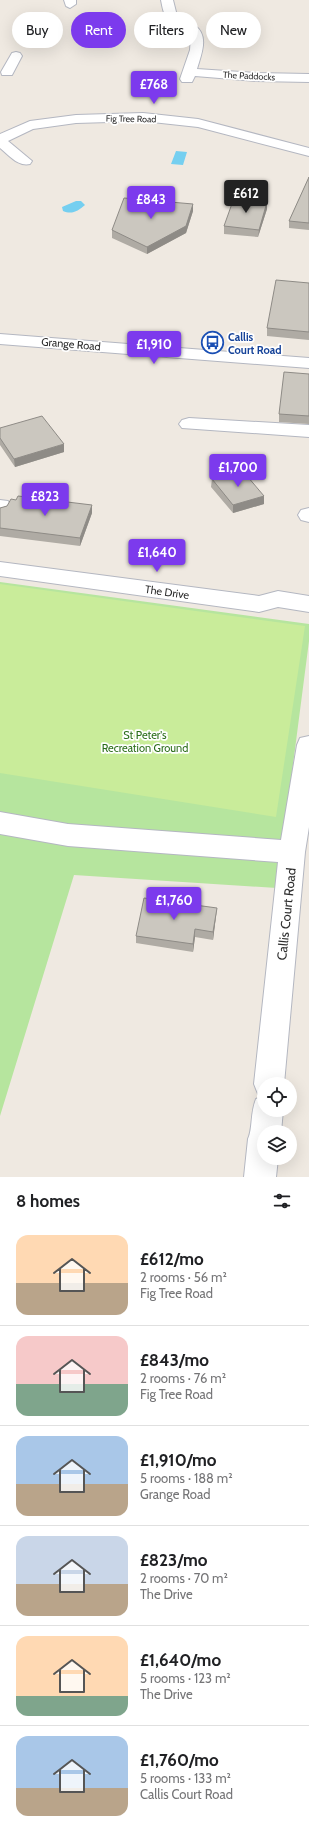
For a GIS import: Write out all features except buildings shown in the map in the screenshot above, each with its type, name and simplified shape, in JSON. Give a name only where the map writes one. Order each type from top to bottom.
[{"type":"street","name":"The Paddocks","points":[[168,0],[169,13],[172,19],[192,31],[197,36],[198,41],[188,75],[309,78]]},
{"type":"street","name":"Fig Tree Road","points":[[27,161],[0,140],[30,125],[76,119],[143,117],[198,123],[309,152]]},
{"type":"street","name":"Grange Road","points":[[0,339],[309,363]]},
{"type":"street","points":[[189,424],[309,431]]},
{"type":"street","name":"The Drive","points":[[0,569],[259,604],[278,599],[309,604]]},
{"type":"street","name":"Callis Court Road","points":[[270,1077],[292,852],[309,745]]},
{"type":"street","points":[[0,823],[68,835],[292,852]]},
{"type":"street","points":[[260,1177],[261,1165]]},
{"type":"green space","name":"St Peter's Recreation Ground","points":[[0,582],[309,624],[309,641],[277,888],[74,875],[0,1116]]},
{"type":"green space","name":"St Peter's Recreation Ground","points":[[0,584],[305,626],[276,817],[0,773]]},
{"type":"water","points":[[176,151],[187,152],[183,165],[171,164]]},
{"type":"water","points":[[76,201],[81,201],[85,205],[75,212],[69,213],[63,211],[62,207]]},
{"type":"place","name":"Callis Court Road","points":[[213,343]]}]
